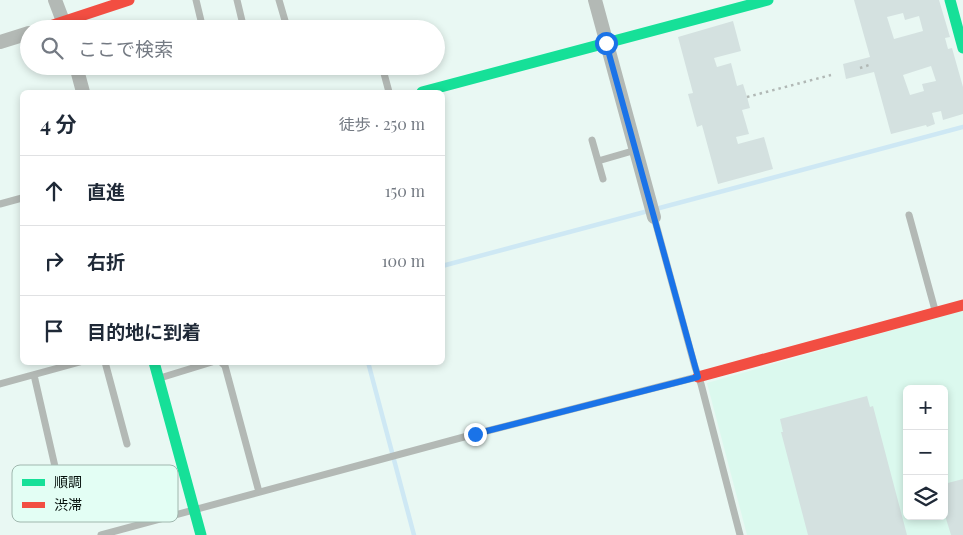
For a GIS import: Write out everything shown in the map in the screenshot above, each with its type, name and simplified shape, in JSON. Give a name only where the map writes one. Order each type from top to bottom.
[{"type":"street","points":[[55,0],[62,20]]},
{"type":"street","points":[[595,0],[654,217]]},
{"type":"street","points":[[430,90],[768,0]]},
{"type":"street","points":[[950,0],[963,48]]},
{"type":"street","points":[[76,20],[123,1]]},
{"type":"street","points":[[0,42],[20,35]]},
{"type":"street","points":[[78,75],[82,90]]},
{"type":"street","points":[[698,377],[963,306]]},
{"type":"street","points":[[155,365],[200,535]]},
{"type":"lane","points":[[196,0],[201,20]]},
{"type":"lane","points":[[237,0],[242,20]]},
{"type":"lane","points":[[279,0],[285,20]]},
{"type":"lane","points":[[384,75],[388,90]]},
{"type":"lane","points":[[592,140],[603,179]]},
{"type":"lane","points":[[598,161],[636,150]]},
{"type":"lane","points":[[0,204],[20,199]]},
{"type":"lane","points":[[909,215],[936,313]]},
{"type":"lane","points":[[654,217],[740,535]]},
{"type":"lane","points":[[0,384],[34,375],[60,365]]},
{"type":"lane","points":[[106,365],[127,444]]},
{"type":"lane","points":[[159,378],[202,365]]},
{"type":"lane","points":[[224,365],[259,492]]},
{"type":"lane","points":[[34,375],[55,465]]},
{"type":"lane","points":[[178,513],[698,377]]},
{"type":"lane","points":[[101,535],[148,522]]},
{"type":"path","points":[[860,68],[872,64]]},
{"type":"path","points":[[747,97],[831,75]]},
{"type":"shaded area","points":[[963,310],[963,535],[747,535],[707,383]]},
{"type":"building","points":[[854,0],[939,0],[950,37],[945,38],[948,49],[952,48],[963,87],[963,114],[943,120],[941,111],[932,113],[935,124],[891,134],[874,72],[846,79],[843,64],[870,57]],"holes":[[[903,13],[905,20],[919,16],[923,31],[894,39],[887,17]],[[931,66],[936,81],[922,84],[924,91],[910,95],[903,75]]]},
{"type":"building","points":[[733,21],[741,51],[714,58],[717,67],[731,63],[737,86],[743,84],[747,97],[750,108],[742,110],[749,134],[736,137],[738,144],[764,137],[773,169],[718,184],[702,125],[697,127],[688,94],[693,93],[678,37]]},
{"type":"building","points":[[867,396],[870,407],[873,406],[907,535],[808,535],[781,432],[783,432],[780,419]]},
{"type":"building","points":[[963,479],[963,535],[951,535],[946,520],[948,520],[948,483]]},
{"type":"waterway","points":[[445,265],[963,127]]},
{"type":"waterway","points":[[369,365],[414,535]]},
{"type":"traffic: fast","points":[[430,90],[768,0]]},
{"type":"traffic: fast","points":[[950,0],[963,48]]},
{"type":"traffic: fast","points":[[155,365],[201,535]]},
{"type":"traffic: jam","points":[[68,20],[129,0]]},
{"type":"traffic: jam","points":[[698,377],[963,305]]},
{"type":"route","points":[[475,434],[698,377],[606,43]]}]
